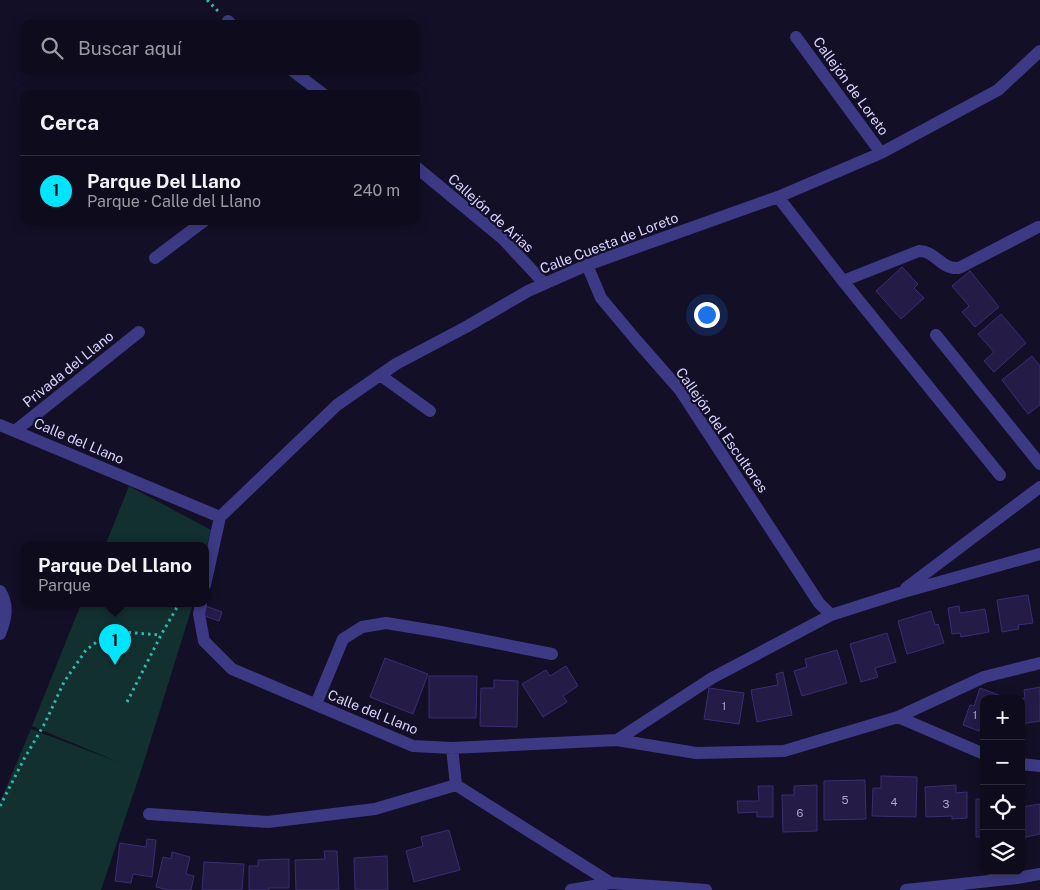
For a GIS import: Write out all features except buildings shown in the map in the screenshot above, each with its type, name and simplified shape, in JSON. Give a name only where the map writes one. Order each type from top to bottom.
[{"type":"street","name":"Callejón de Loreto","points":[[796,37],[881,153]]},
{"type":"street","name":"Calle Cuesta de Loreto","points":[[220,517],[337,405],[396,364],[544,283],[587,265],[778,197],[881,153],[998,90],[1040,51]]},
{"type":"street","points":[[298,75],[318,90]]},
{"type":"street","name":"Callejón de Arias","points":[[420,170],[502,238],[544,283]]},
{"type":"street","points":[[778,197],[1000,475]]},
{"type":"street","points":[[155,258],[199,225]]},
{"type":"street","points":[[843,280],[919,251],[927,252],[952,268],[959,268],[1040,227]]},
{"type":"street","name":"Callejón del Escultores","points":[[587,265],[601,298],[680,390],[819,603],[831,615]]},
{"type":"street","name":"Privada del Llano","points":[[15,431],[139,332]]},
{"type":"street","points":[[936,335],[1040,464]]},
{"type":"street","points":[[380,375],[430,411]]},
{"type":"street","name":"Calle del Llano","points":[[0,425],[220,517]]},
{"type":"street","points":[[900,593],[1040,487]]},
{"type":"street","points":[[209,567],[220,517]]},
{"type":"street","points":[[617,740],[712,678],[831,615],[900,593],[1040,554]]},
{"type":"street","points":[[0,591],[5,598],[6,620],[0,634]]},
{"type":"street","name":"Calle del Llano","points":[[200,607],[199,614],[204,641],[232,668],[412,746],[452,748],[617,740],[696,753],[784,751],[898,717],[984,677],[1040,663]]},
{"type":"street","points":[[316,704],[343,639],[362,627],[386,623],[552,654]]},
{"type":"street","points":[[898,717],[980,752]]},
{"type":"street","points":[[452,748],[456,785]]},
{"type":"street","points":[[1025,764],[1040,766]]},
{"type":"street","points":[[149,814],[268,822],[374,809],[456,785]]},
{"type":"street","points":[[456,785],[611,883]]},
{"type":"street","points":[[906,890],[1040,874]]},
{"type":"street","points":[[571,890],[611,883],[706,890]]},
{"type":"path","points":[[127,702],[161,635],[178,607]]},
{"type":"path","points":[[0,806],[45,723],[64,682],[86,650],[111,631],[161,635]]},
{"type":"green space","points":[[129,486],[211,530],[208,542],[107,542]]},
{"type":"green space","points":[[80,607],[192,607],[141,771],[101,890],[0,890],[0,802],[31,729],[118,762],[32,726]]},
{"type":"place","name":"Parque Del Llano","points":[[115,665]]}]
